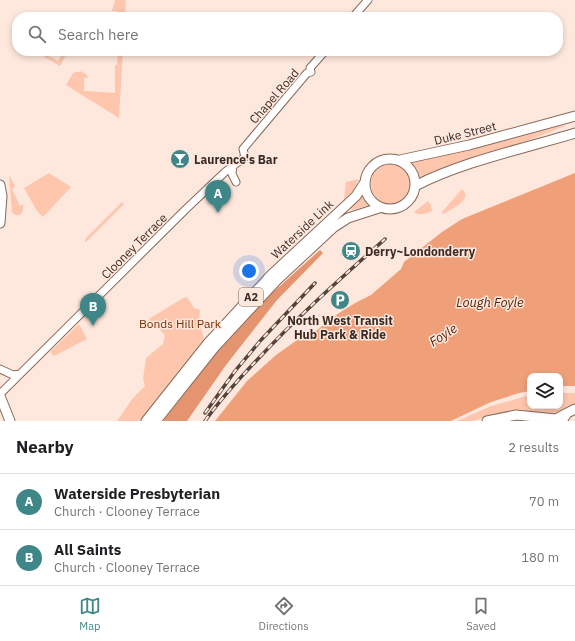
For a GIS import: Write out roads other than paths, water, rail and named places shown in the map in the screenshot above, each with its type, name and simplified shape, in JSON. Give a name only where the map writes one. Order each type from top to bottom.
[{"type":"highway","name":"Duke Street","points":[[400,160],[469,145],[575,116]]},
{"type":"highway","name":"Duke Street","points":[[536,127],[575,124]]},
{"type":"highway","name":"Duke Street","points":[[535,145],[575,124]]},
{"type":"highway","name":"Duke Street","points":[[415,186],[444,173],[470,164],[575,133]]},
{"type":"highway","name":"A2","points":[[365,182],[369,172],[375,164],[383,160],[400,160]]},
{"type":"highway","points":[[400,160],[411,170],[414,176],[415,186]]},
{"type":"highway","points":[[365,182],[365,190],[368,198],[379,208]]},
{"type":"highway","name":"Waterside Link","points":[[146,421],[208,343],[272,275],[356,196],[365,182]]},
{"type":"highway","points":[[0,185],[2,196],[0,223]]},
{"type":"highway","name":"A2","points":[[379,208],[394,209],[401,207],[411,199],[415,186]]},
{"type":"highway","name":"Waterside Link","points":[[156,421],[214,348],[277,280],[334,227],[348,218],[379,208]]},
{"type":"highway","points":[[0,395],[10,421]]},
{"type":"highway","points":[[487,421],[516,415],[556,419],[568,414]]},
{"type":"main road","points":[[357,12],[368,0]]},
{"type":"main road","name":"Chapel Road","points":[[245,157],[243,149],[307,73],[310,72],[310,68],[320,56]]},
{"type":"main road","name":"Clooney Terrace","points":[[0,395],[215,182],[233,165],[245,157]]},
{"type":"main road","points":[[233,165],[232,174],[236,182]]},
{"type":"main road","points":[[0,369],[13,375],[20,374]]},
{"type":"water","name":"Lough Foyle","points":[[575,173],[575,386],[563,386],[563,373],[527,373],[527,392],[491,402],[451,421],[215,421],[247,381],[276,355],[300,338],[307,338],[339,313],[371,295],[401,269],[404,262],[442,232],[462,219]]},
{"type":"railway","points":[[205,421],[229,390],[271,345],[319,298],[385,239]]},
{"type":"railway","points":[[205,413],[235,371],[261,340],[315,283]]},
{"type":"place","name":"Laurence's Bar","points":[[180,159]]},
{"type":"place","name":"Waterside Presbyterian","points":[[218,213]]},
{"type":"place","name":"Derry~Londonderry","points":[[351,251]]},
{"type":"place","name":"North West Transit Hub Park & Ride","points":[[340,300]]},
{"type":"place","name":"All Saints","points":[[93,326]]},
{"type":"park label","name":"Bonds Hill Park","points":[[180,323]]},
{"type":"water label","name":"Foyle","points":[[443,335]]}]
